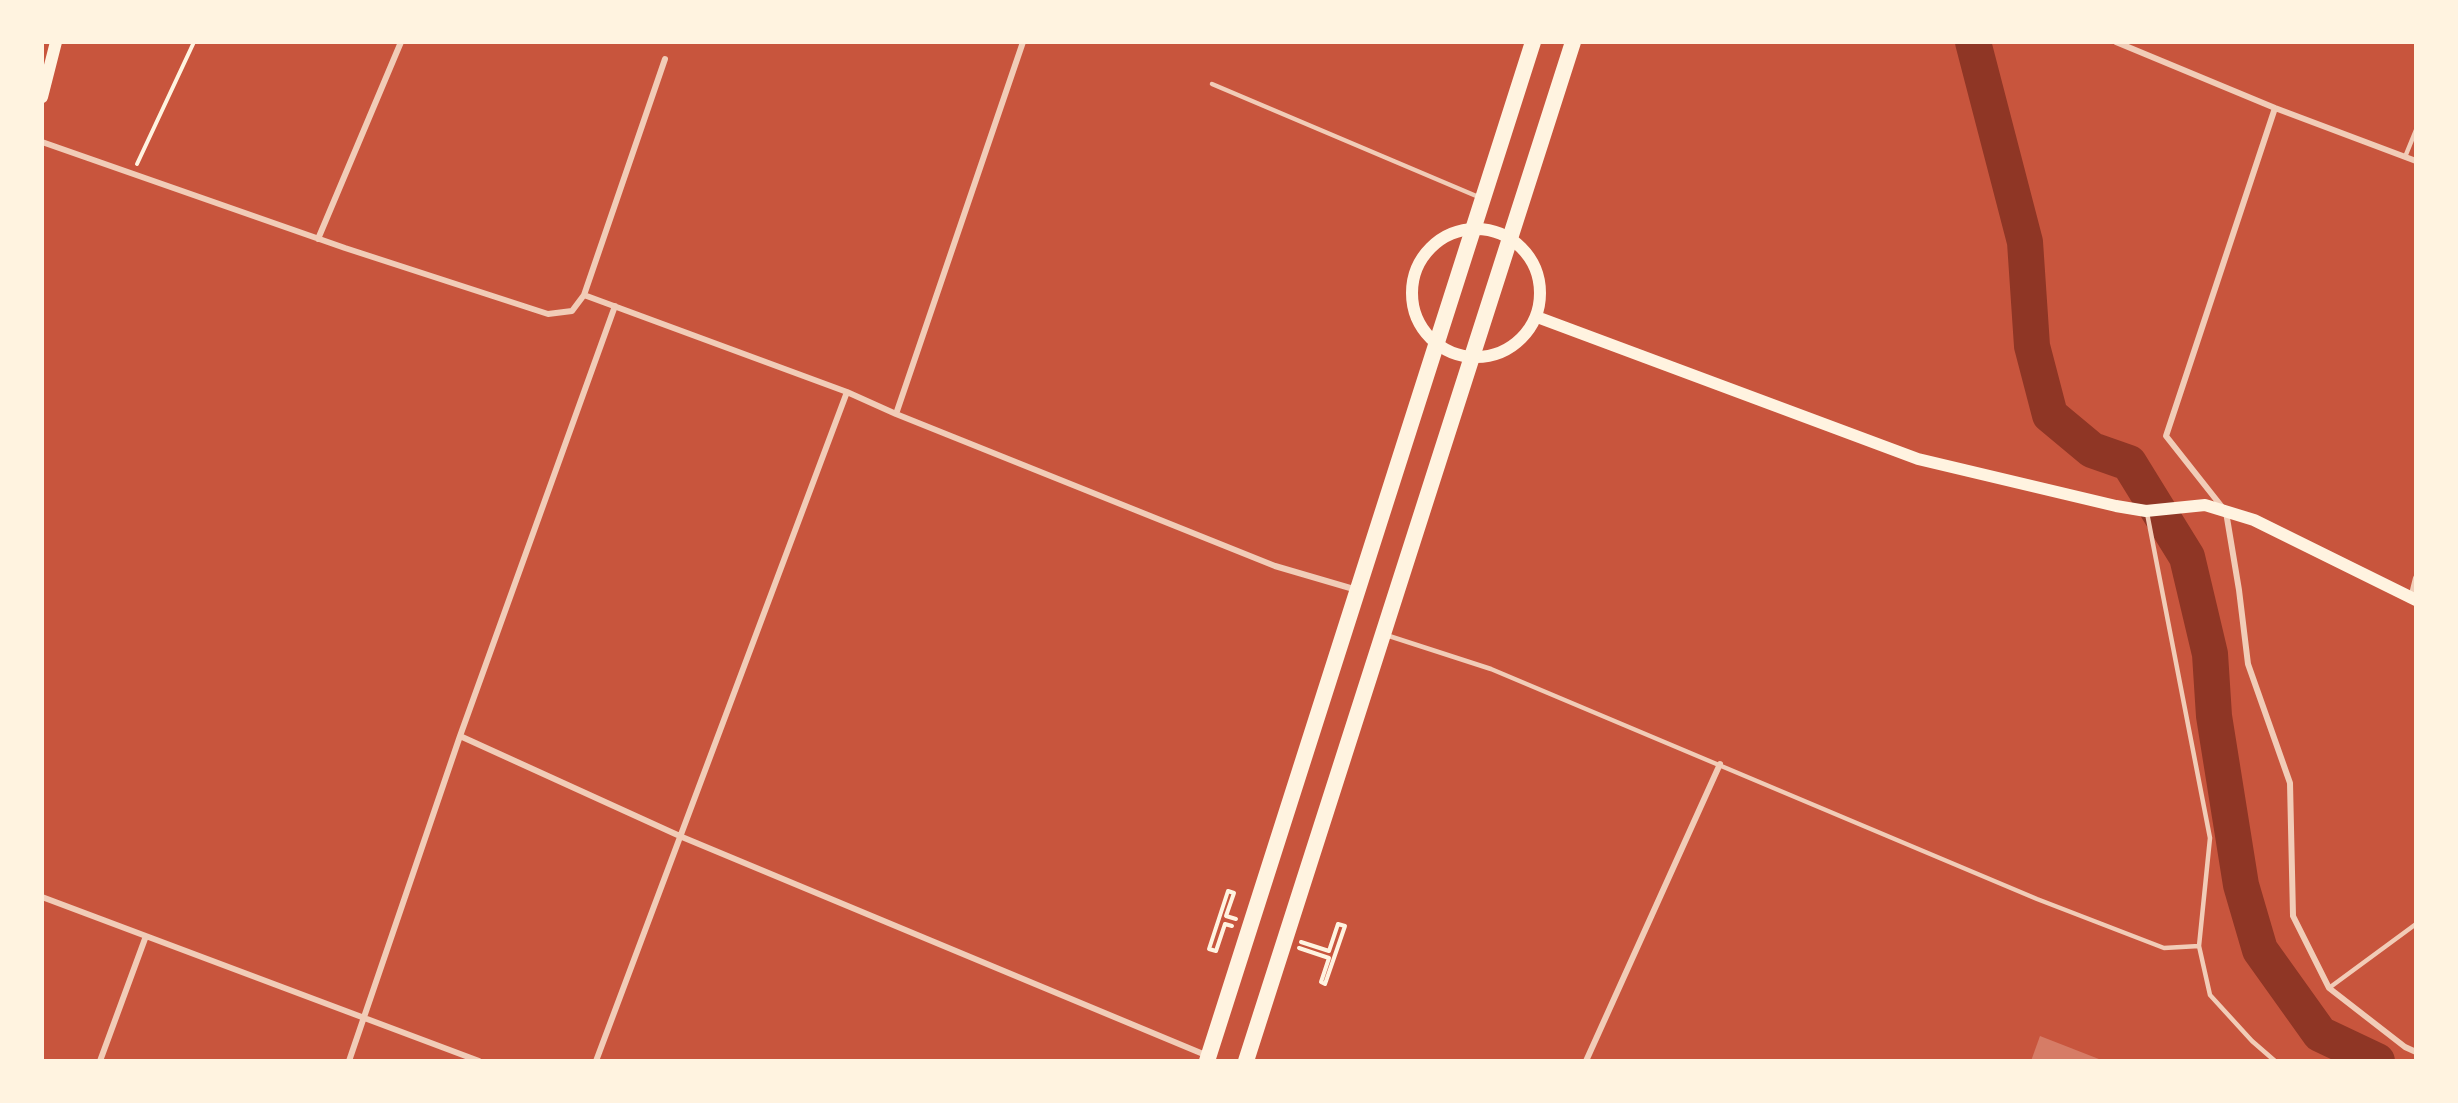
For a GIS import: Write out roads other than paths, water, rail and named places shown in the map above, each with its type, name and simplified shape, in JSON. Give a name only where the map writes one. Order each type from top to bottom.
[{"type":"highway","points":[[1207,1059],[1533,42]]},
{"type":"highway","points":[[1246,1061],[1573,42]]},
{"type":"main road","points":[[42,97],[56,42]]},
{"type":"main road","points":[[1473,229],[1492,231],[1510,238],[1525,250],[1535,264],[1540,281],[1541,299],[1537,317],[1527,334],[1511,348],[1492,356],[1472,356],[1450,351],[1426,336],[1419,326],[1412,305],[1411,284],[1418,264],[1431,247],[1449,235],[1473,229]]},
{"type":"main road","points":[[1537,317],[1918,459],[2116,506],[2147,511],[2205,505],[2253,520],[2414,599]]},
{"type":"street","points":[[318,239],[400,42]]},
{"type":"street","points":[[896,414],[1023,42]]},
{"type":"street","points":[[2116,42],[2275,108],[2416,161]]},
{"type":"street","points":[[42,142],[318,239],[548,314],[572,311],[584,295],[665,59]]},
{"type":"street","points":[[2275,108],[2166,436],[2226,512],[2248,664],[2290,783],[2293,916],[2329,988],[2405,1047],[2416,1052]]},
{"type":"street","points":[[584,295],[847,392],[896,414],[1275,566],[1357,591]]},
{"type":"street","points":[[350,1061],[460,736],[615,306]]},
{"type":"street","points":[[596,1061],[847,392]]},
{"type":"street","points":[[2414,599],[2416,578]]},
{"type":"street","points":[[460,736],[681,837],[1207,1059]]},
{"type":"street","points":[[1586,1061],[1720,765]]},
{"type":"street","points":[[42,897],[479,1061]]},
{"type":"street","points":[[100,1061],[146,936]]},
{"type":"lane","points":[[1212,84],[1483,199]]},
{"type":"lane","points":[[2405,157],[2416,130]]},
{"type":"lane","points":[[2147,511],[2210,838],[2199,946],[2210,995],[2252,1041],[2275,1061]]},
{"type":"lane","points":[[1383,634],[1491,669],[2037,899],[2164,948],[2199,946]]},
{"type":"lane","points":[[2329,988],[2416,924]]},
{"type":"waterway","points":[[1973,42],[2025,242],[2032,346],[2050,415],[2092,450],[2129,463],[2187,557],[2210,654],[2214,716],[2241,885],[2260,950],[2320,1034],[2377,1061]]}]
